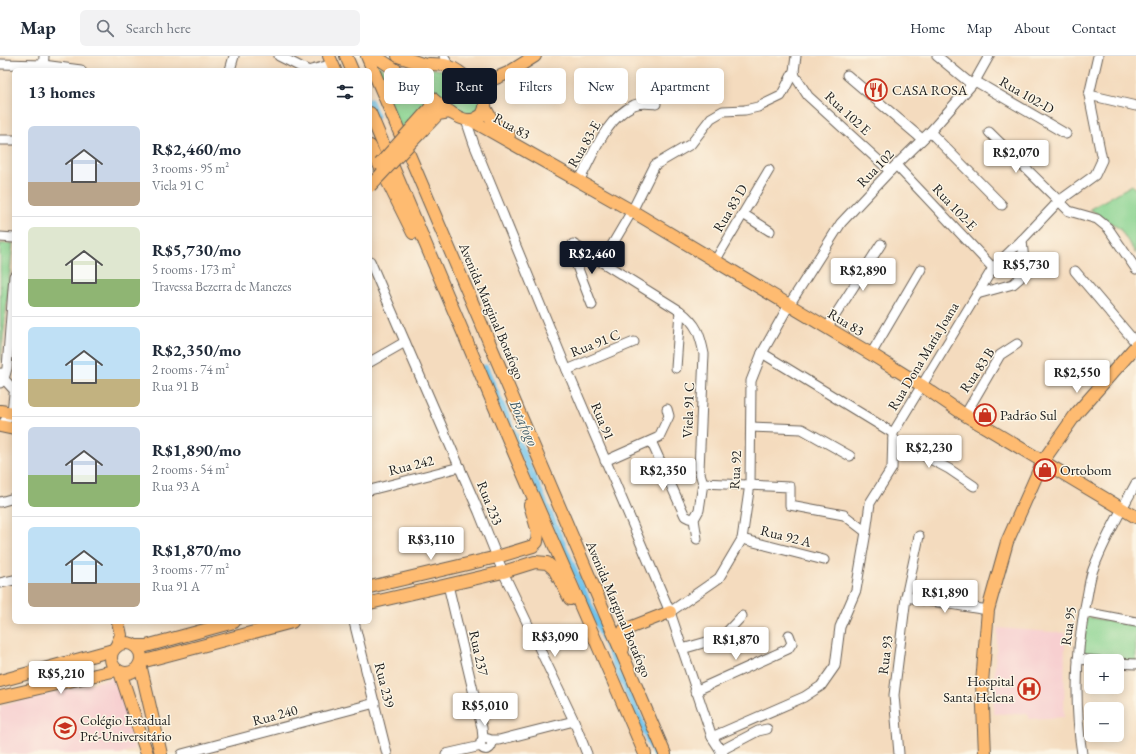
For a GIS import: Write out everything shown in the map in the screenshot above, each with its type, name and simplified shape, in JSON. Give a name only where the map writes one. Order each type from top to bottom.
[{"type":"main road","points":[[346,56],[351,68]]},
{"type":"main road","name":"Avenida Marginal Botafogo","points":[[367,56],[665,754]]},
{"type":"main road","name":"Rua 83","points":[[375,56],[392,68]]},
{"type":"main road","points":[[398,56],[438,64],[446,61]]},
{"type":"main road","points":[[516,68],[535,56]]},
{"type":"main road","name":"Rua 83","points":[[446,61],[454,68]]},
{"type":"main road","points":[[497,83],[505,76]]},
{"type":"main road","name":"Rua 83","points":[[434,99],[450,112],[469,120],[538,158],[715,260],[1136,517]]},
{"type":"main road","points":[[372,184],[417,130],[431,107],[430,104]]},
{"type":"main road","points":[[469,120],[482,115],[485,104]]},
{"type":"main road","name":"Rua 83","points":[[485,104],[493,122],[538,158]]},
{"type":"main road","points":[[372,172],[417,130],[435,116],[440,113],[450,112]]},
{"type":"main road","points":[[372,118],[518,462],[645,754]]},
{"type":"main road","points":[[372,150],[416,239],[431,257]]},
{"type":"main road","points":[[985,754],[982,683],[988,610],[1007,542],[1043,461],[1076,414],[1136,346]]},
{"type":"main road","points":[[0,426],[12,429]]},
{"type":"main road","points":[[372,587],[497,557],[533,546],[537,542],[538,532],[518,462]]},
{"type":"main road","points":[[372,603],[503,572],[535,562],[547,563],[554,569],[596,653],[607,666]]},
{"type":"main road","points":[[642,700],[640,688],[623,650],[621,634],[624,630],[670,612]]},
{"type":"main road","points":[[118,624],[121,635],[111,658],[118,671],[147,754]]},
{"type":"main road","points":[[127,624],[133,645],[140,652],[141,663],[162,754]]},
{"type":"main road","points":[[0,681],[115,649],[124,644],[146,646],[227,624]]},
{"type":"main road","points":[[0,697],[118,671],[129,673],[134,672],[141,663],[285,624]]},
{"type":"street","points":[[231,68],[234,56]]},
{"type":"street","points":[[279,56],[303,68]]},
{"type":"street","points":[[602,262],[632,211],[655,165],[691,144],[711,118],[723,111],[745,110],[758,107],[781,96],[794,71],[796,56]]},
{"type":"street","name":"Rua 102-D","points":[[937,56],[973,82],[1066,134]]},
{"type":"street","name":"Rua 102","points":[[789,305],[841,223],[893,168],[930,132],[973,82],[988,56]]},
{"type":"street","points":[[1098,56],[1089,95],[1136,106]]},
{"type":"street","points":[[0,64],[34,63],[68,68]]},
{"type":"street","points":[[318,68],[333,64]]},
{"type":"street","name":"Rua 102 E","points":[[794,71],[795,76],[808,96],[893,168]]},
{"type":"street","points":[[847,75],[922,139]]},
{"type":"street","name":"Rua Dona Maria Joana","points":[[712,737],[804,697],[821,686],[835,666],[840,627],[856,590],[870,502],[892,468],[893,436],[921,385],[993,268],[1059,201],[1095,175],[1102,160],[1089,95]]},
{"type":"street","name":"Rua 83-E","points":[[579,181],[604,136],[618,116],[636,104]]},
{"type":"street","name":"Rua 91","points":[[469,120],[474,144],[566,370],[670,612],[695,691],[712,737],[721,752]]},
{"type":"street","points":[[930,132],[1002,205]]},
{"type":"street","points":[[989,132],[1068,211],[1096,219],[1108,228],[1136,269]]},
{"type":"street","points":[[0,140],[12,140]]},
{"type":"street","name":"Rua 102-E","points":[[893,168],[993,268]]},
{"type":"street","name":"Rua 83 D","points":[[715,260],[769,170]]},
{"type":"street","points":[[743,214],[770,231]]},
{"type":"street","points":[[0,238],[12,238]]},
{"type":"street","points":[[977,294],[1012,284],[1020,278],[1024,262],[1022,240]]},
{"type":"street","points":[[827,328],[881,244]]},
{"type":"street","name":"Viela 91 C","points":[[592,305],[575,261],[575,246],[680,311],[691,320],[700,337],[704,354],[699,470],[703,483],[699,510],[694,519],[697,539]]},
{"type":"street","name":"Rua 233","points":[[372,266],[460,467],[503,572],[574,722],[587,754]]},
{"type":"street","points":[[871,354],[921,269]]},
{"type":"street","points":[[1075,271],[1136,343]]},
{"type":"street","name":"Rua 92","points":[[670,612],[719,578],[742,538],[750,484],[752,381],[762,353],[789,305]]},
{"type":"street","name":"Viela 91 C","points":[[676,368],[680,311]]},
{"type":"street","points":[[12,340],[7,368],[1,377],[12,388]]},
{"type":"street","points":[[372,361],[405,342]]},
{"type":"street","name":"Rua 91 C","points":[[566,370],[634,342]]},
{"type":"street","name":"Rua 83 B","points":[[965,414],[1000,355],[1017,344]]},
{"type":"street","points":[[762,353],[893,436],[949,468],[974,486]]},
{"type":"street","points":[[0,426],[9,412],[12,401]]},
{"type":"street","points":[[605,461],[659,438],[669,416],[667,409]]},
{"type":"street","points":[[751,427],[802,429],[850,456]]},
{"type":"street","points":[[651,441],[685,516],[694,519]]},
{"type":"street","name":"Rua 242","points":[[372,489],[460,467]]},
{"type":"street","points":[[703,483],[790,487],[790,505],[844,515],[866,532]]},
{"type":"street","name":"Rua 95","points":[[1082,754],[1078,722],[1078,659],[1084,612],[1093,569],[1112,525],[1136,483]]},
{"type":"street","points":[[0,502],[12,499]]},
{"type":"street","name":"Rua 93","points":[[899,754],[894,695],[906,597],[919,536]]},
{"type":"street","name":"Rua 92 A","points":[[742,538],[824,560]]},
{"type":"street","points":[[0,583],[12,580]]},
{"type":"street","name":"Rua 237","points":[[448,585],[487,745]]},
{"type":"street","points":[[906,597],[988,610]]},
{"type":"street","points":[[1084,612],[1136,622]]},
{"type":"street","points":[[682,649],[717,639],[724,635],[742,616]]},
{"type":"street","name":"Rua 239","points":[[355,624],[388,754]]},
{"type":"street","points":[[695,691],[788,649],[792,643],[789,635]]},
{"type":"street","points":[[1078,659],[1084,660]]},
{"type":"street","points":[[1124,663],[1136,664]]},
{"type":"street","name":"Rua 240","points":[[182,754],[375,703]]},
{"type":"street","points":[[446,754],[487,745],[574,722]]},
{"type":"street","points":[[721,752],[765,729]]},
{"type":"shaded area","name":"Hospital Santa Helena","points":[[998,628],[1066,633],[1064,717],[1029,719],[1027,713],[993,714]]},
{"type":"shaded area","name":"Colégio Estadual Pré-Universitário","points":[[112,678],[116,679],[121,694],[135,750],[118,754],[0,754],[0,706]]},
{"type":"green space","points":[[370,60],[384,70],[384,94]]},
{"type":"green space","points":[[434,69],[442,70],[442,96],[434,89]]},
{"type":"green space","points":[[388,104],[426,104],[399,131]]},
{"type":"green space","points":[[453,104],[481,104],[481,106],[476,112],[472,114],[463,112]]},
{"type":"green space","points":[[1132,185],[1136,190],[1136,254],[1120,229],[1090,209]]},
{"type":"green space","points":[[12,243],[1,361],[0,244]]},
{"type":"green space","points":[[1087,617],[1136,626],[1136,661],[1124,660],[1124,654],[1084,654],[1084,657],[1082,657]]},
{"type":"waterway","name":"Botafogo","points":[[372,107],[376,116]]},
{"type":"waterway","name":"Botafogo","points":[[485,368],[655,754]]},
{"type":"place","name":"CASA ROSA","points":[[876,90]]},
{"type":"place","name":"Padrão Sul","points":[[985,415]]},
{"type":"place","name":"Ortobom","points":[[1045,470]]},
{"type":"place","name":"Hospital Santa Helena","points":[[1029,689]]},
{"type":"place","name":"Colégio Estadual Pré-Universitário","points":[[65,728]]}]
